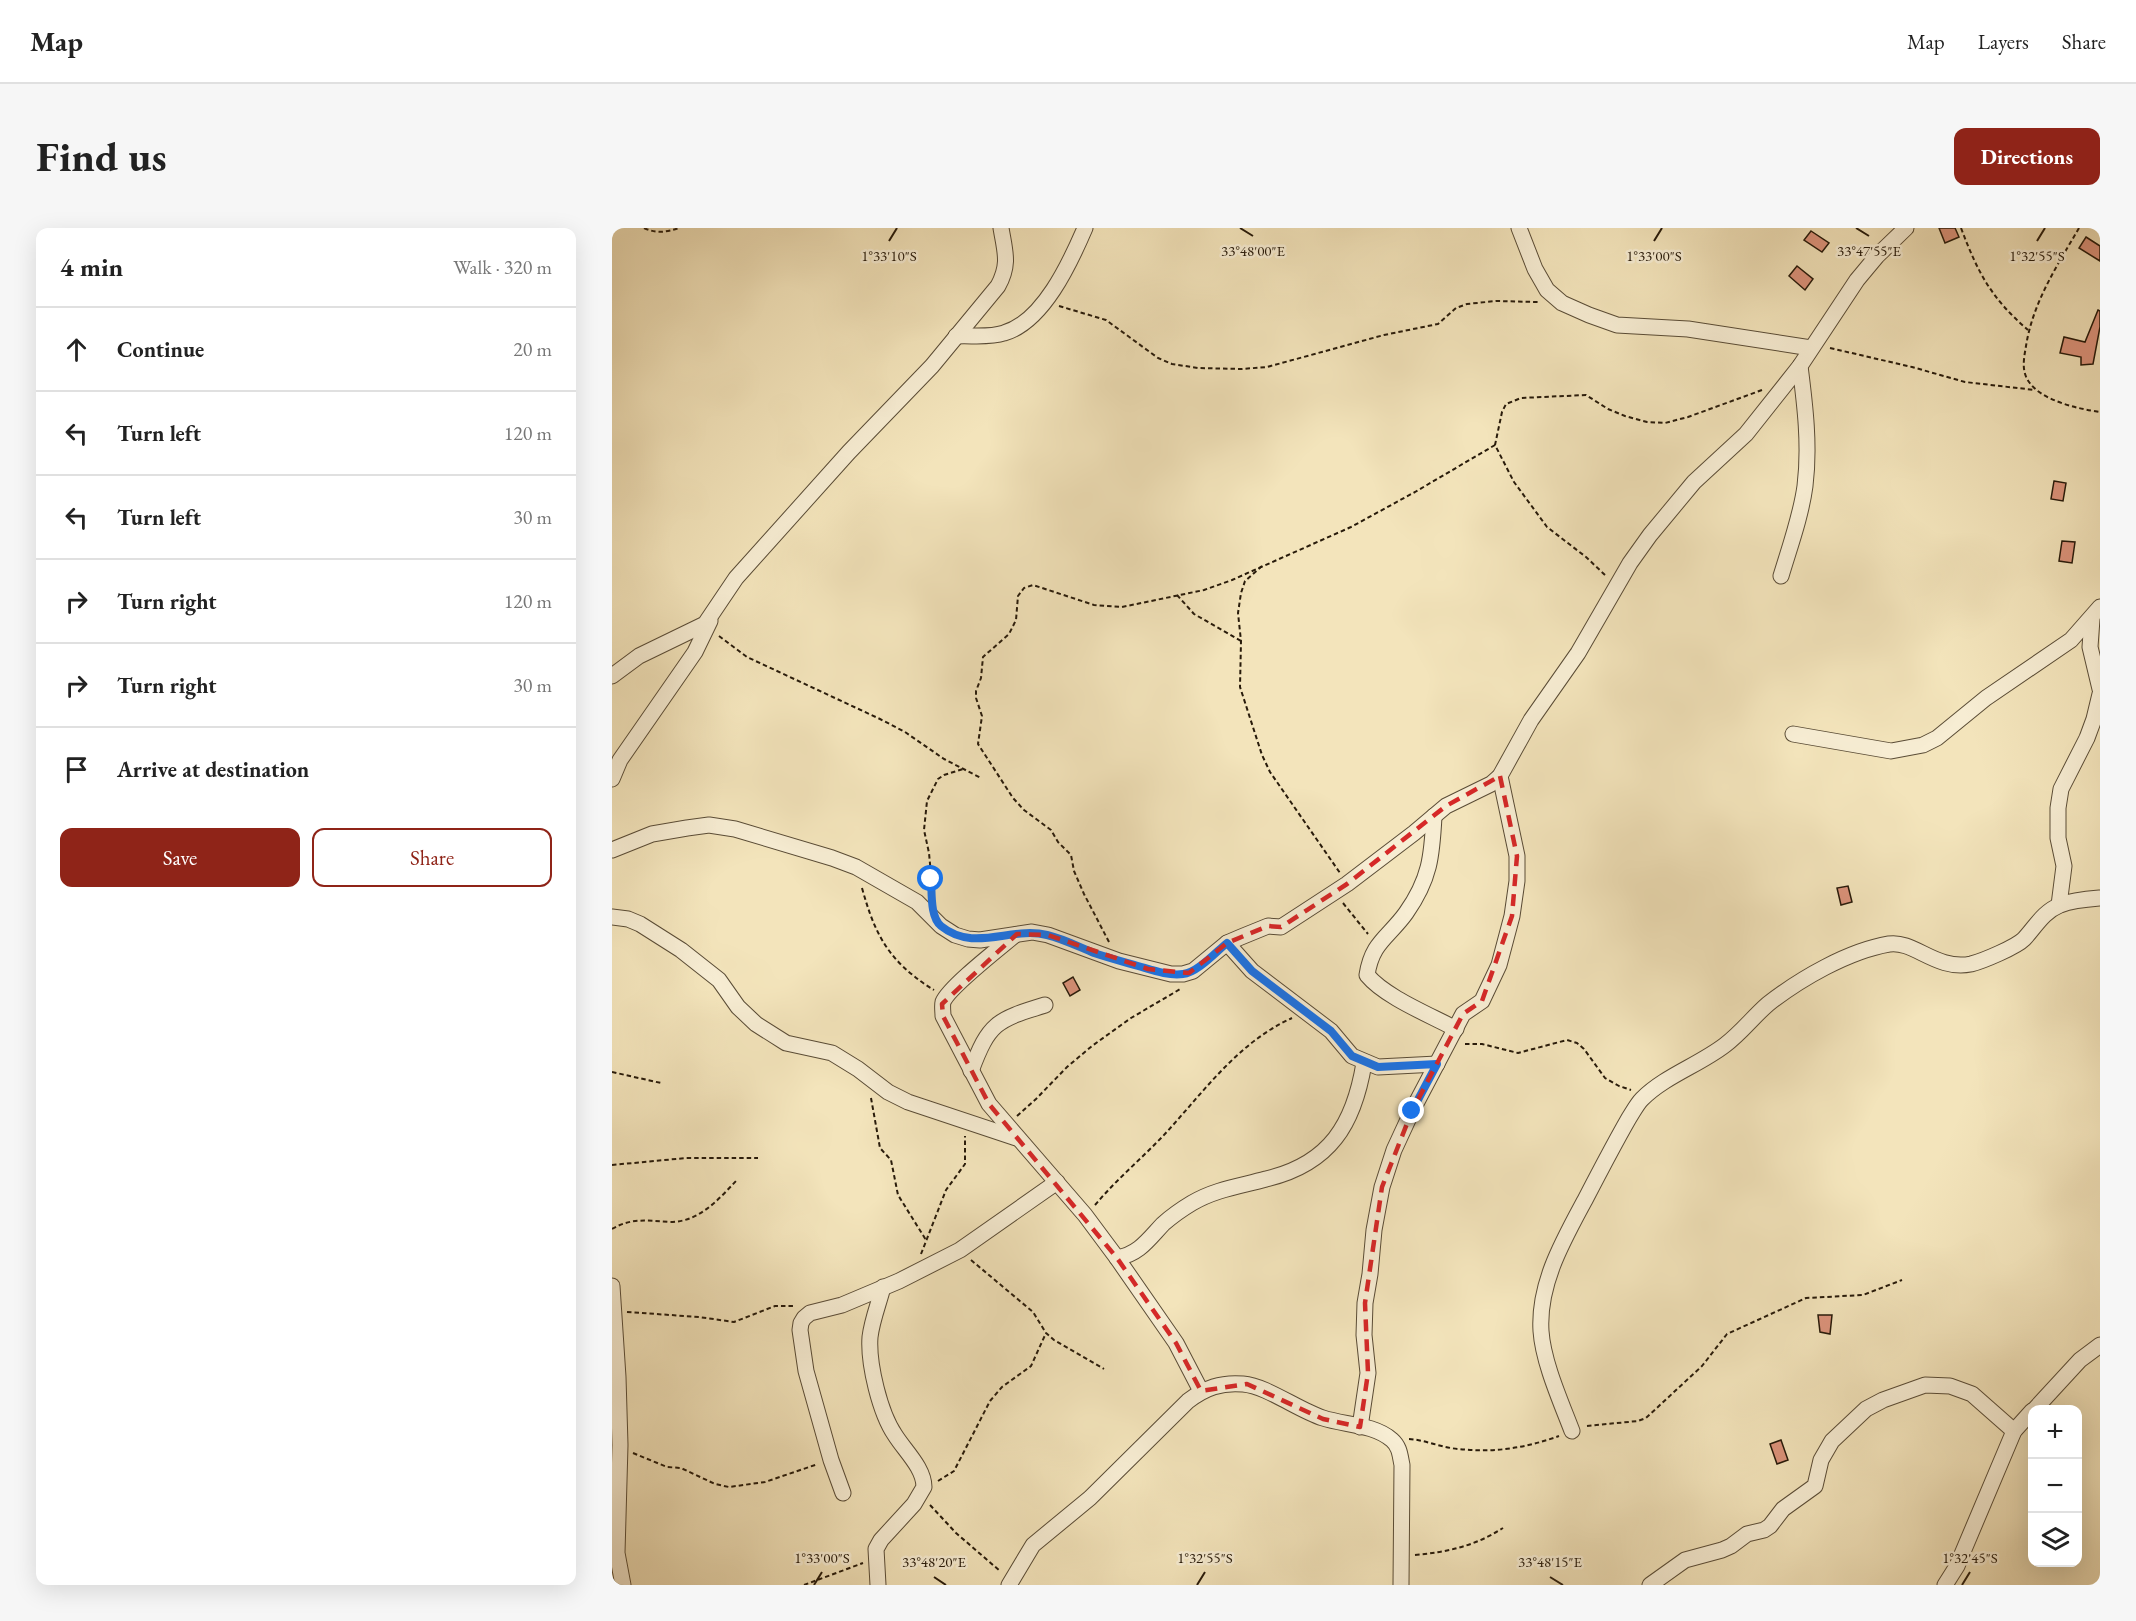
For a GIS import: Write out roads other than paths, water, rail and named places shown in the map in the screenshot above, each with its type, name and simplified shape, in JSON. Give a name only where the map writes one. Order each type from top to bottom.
[{"type":"street","points":[[612,779],[620,760],[695,652],[711,619],[736,578],[849,452],[932,366],[998,286],[1006,272],[1007,259],[1001,228]]},
{"type":"street","points":[[956,336],[1003,334],[1020,326],[1044,302],[1065,271],[1085,228]]},
{"type":"street","points":[[1519,228],[1535,270],[1547,290],[1562,303],[1617,325],[1688,329],[1811,348]]},
{"type":"street","points":[[612,850],[652,834],[709,825],[735,829],[856,867],[917,902],[941,926],[955,935],[980,940],[1032,932],[1048,935],[1119,961],[1162,972],[1183,974],[1193,971],[1227,943],[1268,926],[1281,927],[1347,884],[1446,806],[1491,784],[1500,776],[1531,720],[1578,653],[1637,554],[1695,482],[1746,434],[1800,366],[1857,280],[1877,256],[1906,228]]},
{"type":"street","points":[[1781,576],[1805,486],[1806,420],[1800,366]]},
{"type":"street","points":[[2096,613],[2090,647],[2100,689]]},
{"type":"street","points":[[1793,734],[1891,751],[1923,745],[1937,738],[1986,698],[2053,654],[2071,640],[2096,613]]},
{"type":"street","points":[[612,676],[639,656],[711,619]]},
{"type":"street","points":[[2059,905],[2064,866],[2058,838],[2058,808],[2061,789],[2091,728],[2100,694]]},
{"type":"street","points":[[1360,1427],[1368,1373],[1364,1335],[1365,1303],[1382,1187],[1394,1150],[1412,1111],[1463,1014],[1482,1001],[1499,965],[1512,916],[1517,881],[1517,856],[1500,776]]},
{"type":"street","points":[[1434,816],[1433,850],[1427,872],[1407,911],[1393,930],[1377,945],[1371,956],[1367,975],[1373,982],[1456,1029]]},
{"type":"street","points":[[1572,1431],[1548,1361],[1541,1331],[1543,1302],[1564,1237],[1641,1100],[1724,1046],[1767,1005],[1815,973],[1853,956],[1893,944],[1937,961],[1953,965],[1972,964],[2022,941],[2040,919],[2059,905],[2071,901],[2100,898]]},
{"type":"street","points":[[612,917],[628,919],[640,924],[708,970],[719,980],[744,1013],[756,1024],[786,1043],[832,1053],[888,1092],[908,1102],[969,1122],[1011,1132]]},
{"type":"street","points":[[1017,934],[992,953],[948,994],[942,1004],[943,1016],[989,1104],[1085,1215],[1117,1258],[1176,1343],[1202,1391]]},
{"type":"street","points":[[1227,943],[1252,971],[1331,1031],[1352,1056],[1378,1067],[1437,1064]]},
{"type":"street","points":[[970,1071],[987,1034],[995,1026],[1015,1015],[1045,1005]]},
{"type":"street","points":[[1117,1258],[1129,1256],[1142,1248],[1165,1223],[1194,1202],[1216,1191],[1281,1176],[1298,1168],[1335,1141],[1351,1113],[1360,1090],[1365,1063]]},
{"type":"street","points":[[843,1493],[831,1460],[806,1371],[801,1323],[810,1313],[842,1305],[911,1275],[960,1250],[1057,1182]]},
{"type":"street","points":[[612,1286],[620,1445],[617,1553],[623,1585]]},
{"type":"street","points":[[878,1585],[876,1549],[880,1540],[922,1491],[924,1479],[892,1432],[874,1374],[870,1336],[884,1287]]},
{"type":"street","points":[[2038,1405],[2080,1360],[2100,1345]]},
{"type":"street","points":[[1010,1583],[1033,1545],[1090,1498],[1202,1391],[1216,1385],[1246,1384],[1323,1419],[1360,1427],[1391,1439],[1399,1448],[1402,1465],[1401,1585]]},
{"type":"street","points":[[1650,1585],[1685,1560],[1722,1550],[1747,1534],[1764,1530],[1770,1526],[1790,1504],[1815,1486],[1821,1460],[1832,1441],[1866,1409],[1883,1400],[1925,1385],[1950,1386],[1972,1394],[2014,1431]]},
{"type":"street","points":[[1945,1585],[1957,1566],[2014,1431],[2028,1416]]}]
